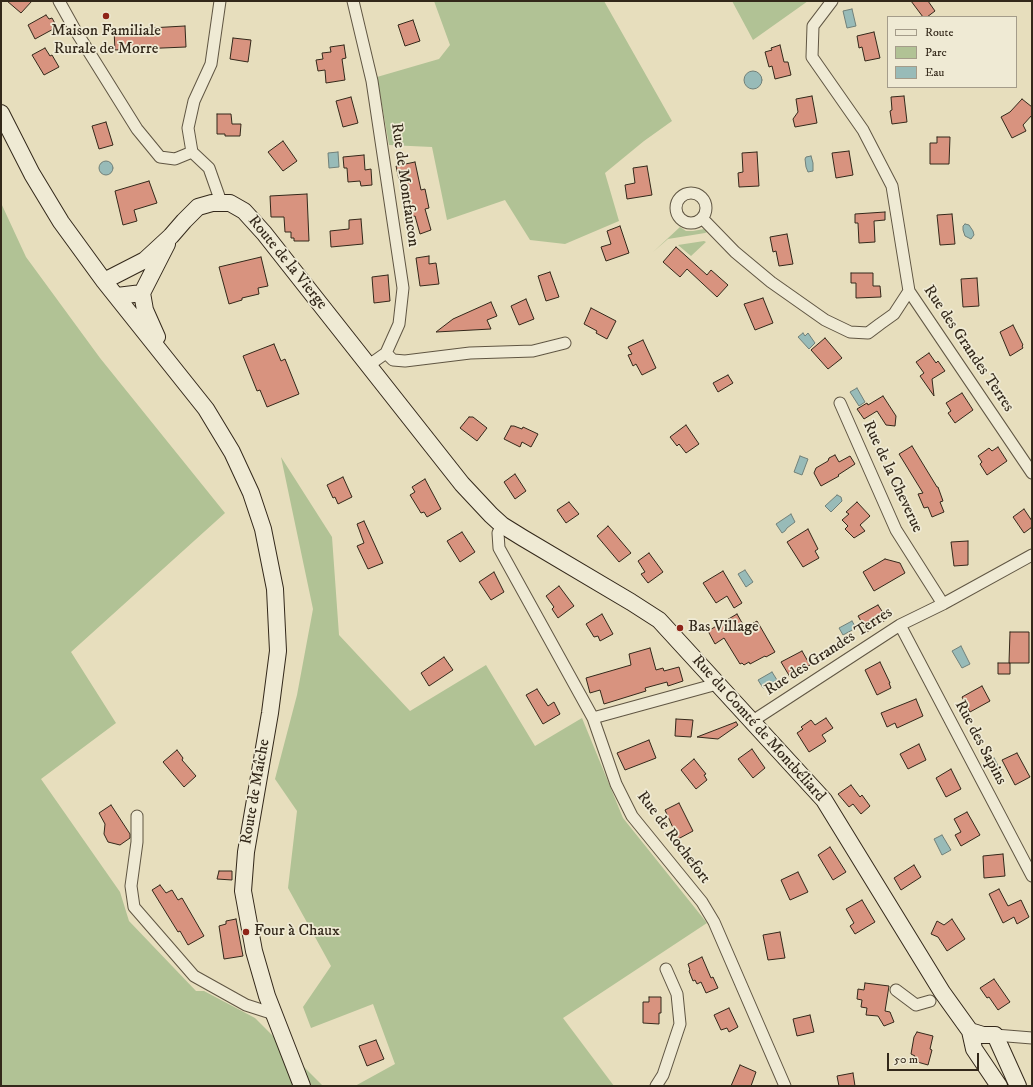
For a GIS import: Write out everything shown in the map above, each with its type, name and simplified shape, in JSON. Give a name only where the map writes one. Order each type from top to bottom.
[{"type":"street","points":[[59,1],[74,28],[137,129],[160,157],[175,159],[192,152]]},
{"type":"street","points":[[104,281],[146,260],[198,207],[220,202],[209,168],[192,152],[188,128],[194,101],[211,64],[220,1]]},
{"type":"street","name":"Rue de Montfaucon","points":[[353,1],[372,82],[403,288],[399,324],[386,354]]},
{"type":"street","name":"Rue des Grandes Terres","points":[[832,1],[813,26],[812,57],[862,130],[892,186],[909,291],[1032,473]]},
{"type":"street","points":[[1,113],[46,199],[104,281],[165,356]]},
{"type":"street","name":"Route de la Vierge","points":[[220,202],[230,203],[244,211],[249,216],[369,366]]},
{"type":"street","points":[[702,218],[735,252],[771,282],[825,320],[850,332],[868,333],[894,314],[909,291]]},
{"type":"street","points":[[165,356],[145,310],[142,293],[171,236]]},
{"type":"street","points":[[117,296],[142,293]]},
{"type":"street","points":[[369,366],[386,354],[394,360],[405,361],[470,353],[533,351],[565,343]]},
{"type":"street","name":"Route de Maîche","points":[[165,356],[206,409],[232,452],[251,493],[263,529],[275,589],[278,651],[270,712],[246,852],[243,891],[254,951],[267,996],[302,1086]]},
{"type":"street","name":"Rue du Comté de Montbéliard","points":[[369,366],[462,484],[491,515],[502,525],[522,538],[659,620],[824,800],[942,992],[970,1031],[974,1049],[999,1086]]},
{"type":"street","name":"Rue de la Cheverue","points":[[840,403],[896,530],[943,604]]},
{"type":"street","name":"Rue de Rochefort","points":[[502,525],[498,533],[499,548],[593,718],[616,784],[632,816],[702,902],[714,922],[785,1086]]},
{"type":"street","name":"Rue des Grandes Terres","points":[[751,722],[900,624],[943,604],[1032,555]]},
{"type":"street","name":"Rue des Sapins","points":[[900,624],[1032,876]]},
{"type":"street","points":[[593,718],[717,684]]},
{"type":"street","points":[[137,816],[137,842],[132,886],[134,907],[194,976],[246,1005],[274,1014]]},
{"type":"street","points":[[656,1086],[663,1075],[680,1024],[677,994],[666,969]]},
{"type":"street","points":[[896,990],[916,1005],[930,1001]]},
{"type":"street","points":[[970,1031],[983,1035],[1032,1038]]},
{"type":"street","points":[[995,1035],[1018,1086]]},
{"type":"green space","points":[[434,1],[604,1],[672,121],[644,141],[605,173],[619,221],[565,244],[530,240],[505,200],[447,220],[432,147],[389,145],[377,77],[439,59],[450,45]]},
{"type":"green space","points":[[732,1],[808,1],[753,40]]},
{"type":"green space","points":[[1,203],[26,257],[100,358],[225,513],[71,652],[116,723],[41,779],[120,892],[129,921],[196,991],[204,991],[255,1018],[323,1086],[1,1086]]},
{"type":"green space","points":[[680,227],[686,231],[704,229],[707,232],[668,239],[653,252]]},
{"type":"green space","points":[[704,241],[706,242],[691,256],[678,245]]},
{"type":"green space","points":[[281,457],[332,537],[339,635],[410,711],[486,665],[535,746],[582,718],[623,818],[707,923],[563,1018],[614,1086],[355,1086],[395,1064],[373,1004],[311,1028],[303,1007],[331,966],[288,888],[297,811],[275,779],[297,695],[313,609]]},
{"type":"water","points":[[852,9],[856,26],[847,28],[843,11]]},
{"type":"water","points":[[753,71],[759,74],[762,80],[759,86],[753,89],[747,86],[744,80],[747,74]]},
{"type":"water","points":[[338,152],[339,167],[329,168],[328,153]]},
{"type":"water","points":[[811,156],[813,171],[808,172],[805,159],[806,157]]},
{"type":"water","points":[[106,161],[111,163],[113,168],[111,173],[106,175],[101,173],[99,168],[101,163]]},
{"type":"water","points":[[965,224],[969,225],[973,231],[974,235],[971,239],[965,236],[963,226]]},
{"type":"water","points":[[803,333],[805,336],[808,333],[815,343],[809,349],[798,337]]},
{"type":"water","points":[[857,388],[865,402],[859,406],[850,392]]},
{"type":"water","points":[[800,456],[808,459],[802,475],[794,472]]},
{"type":"water","points":[[837,495],[841,497],[842,501],[831,512],[825,506]]},
{"type":"water","points":[[791,514],[795,522],[782,533],[776,524]]},
{"type":"water","points":[[745,570],[753,582],[746,587],[738,574]]},
{"type":"water","points":[[852,621],[856,628],[843,635],[839,628]]},
{"type":"water","points":[[961,646],[970,664],[962,668],[952,651]]},
{"type":"water","points":[[772,672],[777,680],[763,688],[758,680]]},
{"type":"water","points":[[994,758],[1001,771],[994,775],[987,761]]},
{"type":"water","points":[[942,835],[951,850],[942,855],[934,839]]},
{"type":"building","points":[[7,1],[32,1],[21,13]]},
{"type":"building","points":[[911,1],[928,1],[935,11],[928,16],[922,16]]},
{"type":"building","points":[[46,15],[49,19],[52,18],[57,27],[35,39],[28,25]]},
{"type":"building","points":[[413,20],[420,41],[405,46],[398,25]]},
{"type":"building","points":[[185,26],[186,47],[115,50],[114,30]]},
{"type":"building","points":[[874,32],[880,58],[865,61],[862,47],[859,48],[857,36]]},
{"type":"building","points":[[233,38],[251,40],[248,62],[230,59]]},
{"type":"building","points":[[344,45],[346,58],[342,59],[345,80],[326,83],[325,70],[318,71],[316,60],[323,59],[322,53],[331,52],[330,47]]},
{"type":"building","points":[[780,45],[784,62],[788,62],[791,75],[775,79],[772,66],[769,67],[765,52]]},
{"type":"building","points":[[45,48],[50,56],[52,55],[59,67],[44,75],[32,55]]},
{"type":"building","points":[[812,96],[817,123],[795,127],[793,119],[798,112],[796,99]]},
{"type":"building","points":[[904,96],[907,122],[892,124],[890,111],[892,110],[891,97]]},
{"type":"building","points":[[351,97],[358,123],[343,127],[336,101]]},
{"type":"building","points":[[1022,99],[1032,107],[1032,115],[1023,125],[1026,131],[1012,138],[1001,117],[1010,112]]},
{"type":"building","points":[[217,114],[231,114],[232,124],[241,124],[240,136],[225,136],[225,134],[217,134]]},
{"type":"building","points":[[106,122],[113,145],[99,149],[92,126]]},
{"type":"building","points":[[937,137],[950,137],[949,164],[930,164],[930,143],[937,143]]},
{"type":"building","points":[[283,141],[297,161],[283,171],[268,152]]},
{"type":"building","points":[[849,151],[853,175],[836,178],[832,153]]},
{"type":"building","points":[[757,152],[759,186],[739,187],[738,173],[743,172],[742,153]]},
{"type":"building","points":[[364,155],[365,170],[371,169],[372,185],[361,186],[360,181],[348,182],[347,168],[344,168],[343,157]]},
{"type":"building","points":[[415,162],[421,190],[425,189],[429,208],[425,209],[431,230],[420,234],[415,216],[408,218],[396,166]]},
{"type":"building","points":[[647,166],[652,195],[627,199],[625,185],[635,183],[633,168]]},
{"type":"building","points":[[149,181],[157,203],[134,210],[137,221],[123,225],[115,191]]},
{"type":"building","points":[[307,194],[309,241],[294,241],[294,238],[291,238],[291,232],[285,232],[284,217],[271,217],[270,196]]},
{"type":"building","points":[[885,212],[885,220],[874,221],[875,242],[859,243],[858,223],[855,223],[855,214]]},
{"type":"building","points":[[952,214],[955,244],[940,245],[937,215]]},
{"type":"building","points":[[361,219],[363,244],[331,247],[330,231],[349,229],[349,220]]},
{"type":"building","points":[[620,226],[629,253],[606,261],[601,247],[611,244],[607,231]]},
{"type":"building","points":[[787,234],[793,264],[779,266],[776,251],[773,252],[770,237]]},
{"type":"building","points":[[676,247],[707,275],[711,270],[728,285],[717,297],[687,269],[680,277],[663,262]]},
{"type":"building","points":[[429,256],[429,264],[436,263],[439,284],[420,286],[416,258]]},
{"type":"building","points":[[261,257],[268,286],[258,288],[259,294],[242,298],[242,300],[229,304],[219,267]]},
{"type":"building","points":[[550,272],[559,297],[546,301],[538,276]]},
{"type":"building","points":[[851,273],[873,273],[873,286],[880,286],[881,297],[856,298],[856,283],[851,283]]},
{"type":"building","points":[[388,275],[390,301],[374,303],[372,277]]},
{"type":"building","points":[[977,278],[979,306],[963,307],[961,279]]},
{"type":"building","points":[[763,298],[773,323],[755,330],[744,304]]},
{"type":"building","points":[[526,299],[534,319],[519,325],[511,306]]},
{"type":"building","points":[[491,302],[497,316],[487,320],[491,329],[436,332],[453,319]]},
{"type":"building","points":[[591,308],[616,321],[607,339],[596,333],[597,331],[584,324]]},
{"type":"building","points":[[1013,325],[1023,348],[1010,356],[1000,332]]},
{"type":"building","points":[[825,338],[842,358],[828,369],[811,350]]},
{"type":"building","points":[[643,340],[656,368],[642,375],[636,364],[633,366],[628,355],[632,354],[628,347]]},
{"type":"building","points":[[274,344],[281,361],[285,359],[299,394],[267,407],[260,390],[257,391],[243,356]]},
{"type":"building","points":[[929,353],[936,363],[938,361],[945,371],[932,379],[934,396],[920,376],[924,373],[916,362]]},
{"type":"building","points":[[728,375],[733,383],[718,392],[713,383]]},
{"type":"building","points":[[962,393],[973,410],[955,423],[948,413],[951,411],[946,403]]},
{"type":"building","points":[[883,396],[896,416],[895,426],[886,425],[877,411],[864,419],[857,409],[867,403],[868,405]]},
{"type":"building","points":[[469,417],[473,417],[487,428],[477,441],[460,428]]},
{"type":"building","points":[[686,425],[699,444],[686,453],[679,444],[677,446],[670,437]]},
{"type":"building","points":[[511,426],[522,429],[523,427],[538,434],[531,447],[522,442],[520,447],[504,439]]},
{"type":"building","points":[[912,446],[938,487],[943,501],[940,502],[944,512],[932,517],[928,507],[924,508],[918,494],[923,493],[899,454]]},
{"type":"building","points":[[998,447],[1007,461],[987,475],[980,464],[982,462],[978,456],[989,448],[992,451]]},
{"type":"building","points":[[835,455],[839,462],[850,456],[855,464],[838,475],[839,476],[821,486],[814,473],[816,468]]},
{"type":"building","points":[[515,474],[526,491],[515,499],[504,482]]},
{"type":"building","points":[[343,477],[352,497],[338,504],[335,497],[333,498],[327,485]]},
{"type":"building","points":[[425,479],[441,509],[427,517],[424,512],[421,513],[410,495],[415,492],[412,487]]},
{"type":"building","points":[[569,502],[579,514],[566,523],[557,510]]},
{"type":"building","points":[[857,502],[870,516],[860,525],[865,531],[854,538],[845,529],[848,526],[842,520],[849,514],[846,512]]},
{"type":"building","points":[[1024,509],[1032,521],[1032,527],[1024,533],[1013,517]]},
{"type":"building","points":[[364,521],[383,563],[368,569],[357,546],[364,543],[357,524]]},
{"type":"building","points":[[608,526],[631,553],[619,562],[597,536]]},
{"type":"building","points":[[808,529],[818,549],[815,551],[819,558],[803,567],[787,542]]},
{"type":"building","points":[[462,532],[475,552],[460,562],[447,541]]},
{"type":"building","points":[[968,541],[968,565],[954,566],[951,542]]},
{"type":"building","points":[[649,553],[663,572],[648,583],[641,574],[645,572],[638,561]]},
{"type":"building","points":[[885,559],[900,563],[905,573],[874,591],[863,572]]},
{"type":"building","points":[[723,571],[742,603],[734,608],[727,596],[716,603],[703,583]]},
{"type":"building","points":[[494,572],[504,592],[491,600],[479,582]]},
{"type":"building","points":[[559,586],[574,606],[558,618],[552,609],[554,607],[546,596]]},
{"type":"building","points":[[878,605],[887,619],[867,632],[858,616]]},
{"type":"building","points":[[602,614],[613,634],[600,641],[598,636],[594,637],[586,624]]},
{"type":"building","points":[[737,614],[745,628],[757,621],[775,652],[750,664],[749,662],[744,665],[742,663],[740,664],[724,638],[715,644],[708,631]]},
{"type":"building","points":[[1010,632],[1029,632],[1029,663],[1009,663]]},
{"type":"building","points":[[650,648],[656,670],[663,668],[664,671],[679,667],[683,681],[668,686],[667,682],[645,688],[646,691],[604,704],[600,690],[590,693],[586,678],[631,665],[629,654]]},
{"type":"building","points":[[802,651],[810,665],[790,677],[781,662]]},
{"type":"building","points":[[444,657],[453,670],[429,686],[421,673]]},
{"type":"building","points":[[880,662],[891,688],[877,695],[865,670]]},
{"type":"building","points":[[998,663],[1010,663],[1010,674],[998,674]]},
{"type":"building","points":[[982,686],[990,701],[970,712],[962,697]]},
{"type":"building","points":[[537,689],[548,706],[554,702],[560,714],[543,724],[526,695]]},
{"type":"building","points":[[916,699],[923,716],[897,728],[895,723],[887,727],[881,713]]},
{"type":"building","points":[[826,718],[833,728],[822,735],[826,741],[825,742],[809,752],[797,733],[803,729],[801,727],[811,720],[815,725]]},
{"type":"building","points":[[676,719],[693,720],[691,737],[675,736]]},
{"type":"building","points":[[736,722],[738,725],[718,739],[697,737]]},
{"type":"building","points":[[649,740],[656,758],[625,770],[617,753]]},
{"type":"building","points":[[919,744],[926,760],[908,769],[900,754]]},
{"type":"building","points":[[752,749],[765,768],[753,778],[738,759]]},
{"type":"building","points":[[177,750],[183,758],[182,760],[196,776],[184,787],[163,762]]},
{"type":"building","points":[[1017,753],[1030,777],[1015,785],[1002,760]]},
{"type":"building","points":[[694,759],[706,774],[704,775],[707,780],[696,789],[681,770]]},
{"type":"building","points":[[951,769],[961,789],[946,797],[936,778]]},
{"type":"building","points":[[851,785],[860,797],[862,795],[870,806],[861,814],[853,804],[849,807],[838,794]]},
{"type":"building","points":[[679,803],[693,831],[678,839],[665,810]]},
{"type":"building","points":[[111,805],[130,834],[130,838],[120,845],[108,842],[104,834],[105,824],[99,813]]},
{"type":"building","points":[[967,812],[980,835],[961,846],[955,835],[961,832],[954,819]]},
{"type":"building","points":[[830,847],[846,872],[833,880],[818,855]]},
{"type":"building","points":[[1003,854],[1005,876],[984,878],[983,856]]},
{"type":"building","points":[[914,865],[921,877],[901,890],[894,878]]},
{"type":"building","points":[[219,871],[232,871],[232,880],[217,879]]},
{"type":"building","points":[[798,872],[808,892],[790,900],[781,880]]},
{"type":"building","points":[[160,885],[166,893],[172,890],[178,900],[182,898],[204,936],[188,945],[180,931],[178,932],[152,890]]},
{"type":"building","points":[[999,889],[1008,906],[1021,900],[1029,917],[1017,924],[1014,917],[1003,923],[989,894]]},
{"type":"building","points":[[862,900],[875,922],[855,934],[850,926],[854,923],[846,909]]},
{"type":"building","points":[[236,919],[243,956],[224,959],[219,926],[226,924],[226,921]]},
{"type":"building","points":[[952,919],[965,939],[947,951],[938,937],[931,934],[937,921],[944,925]]},
{"type":"building","points":[[780,932],[785,958],[768,960],[763,935]]},
{"type":"building","points":[[702,957],[711,978],[713,977],[718,988],[706,993],[701,982],[697,984],[695,980],[693,981],[688,964]]},
{"type":"building","points":[[994,979],[1010,1002],[998,1010],[989,997],[987,998],[980,988]]},
{"type":"building","points":[[865,983],[889,986],[885,1011],[890,1012],[894,1022],[884,1026],[878,1016],[866,1015],[867,1008],[861,1007],[862,1000],[857,999],[858,989],[864,990]]},
{"type":"building","points":[[649,997],[661,997],[659,1024],[643,1023],[643,1002],[649,1002]]},
{"type":"building","points":[[729,1008],[738,1027],[729,1032],[727,1028],[721,1030],[714,1015]]},
{"type":"building","points":[[810,1015],[814,1032],[797,1036],[793,1019]]},
{"type":"building","points":[[917,1032],[933,1036],[930,1049],[932,1050],[928,1065],[914,1061],[915,1056],[911,1054],[914,1037]]},
{"type":"building","points":[[376,1040],[384,1059],[367,1066],[359,1046]]},
{"type":"building","points":[[740,1065],[756,1072],[751,1086],[731,1086]]},
{"type":"building","points":[[853,1073],[855,1086],[839,1086],[837,1076]]},
{"type":"place","name":"Maison Familiale Rurale de Morre","points":[[106,16]]},
{"type":"place","name":"Bas Village","points":[[680,628]]},
{"type":"place","name":"Four à Chaux","points":[[246,932]]}]
